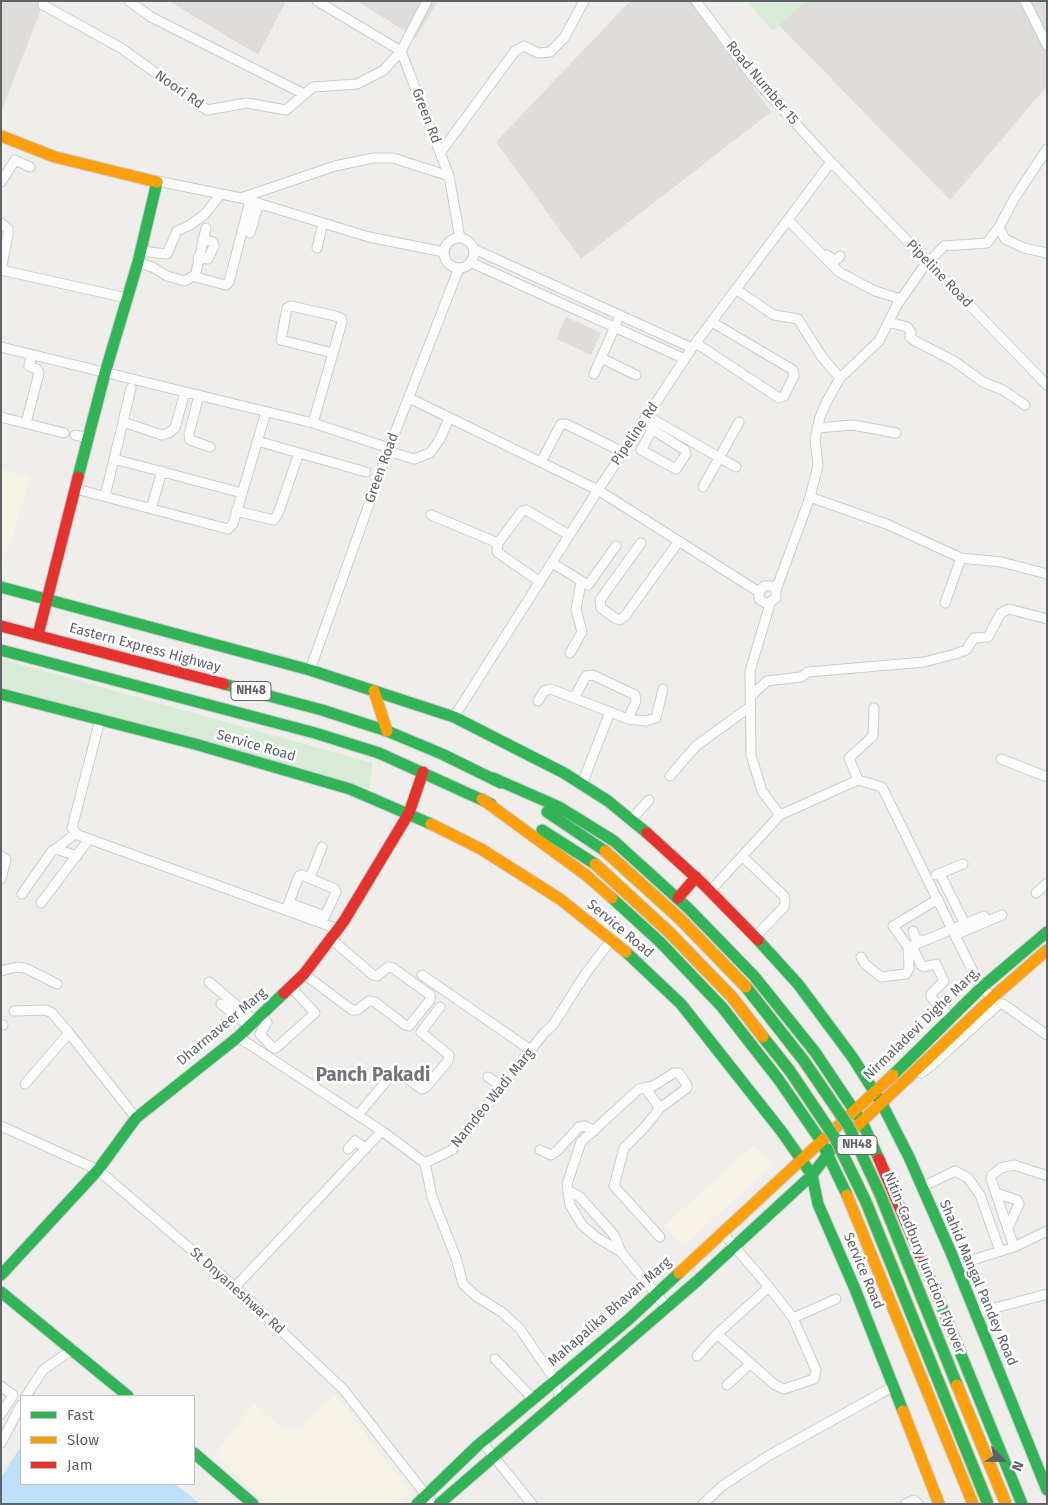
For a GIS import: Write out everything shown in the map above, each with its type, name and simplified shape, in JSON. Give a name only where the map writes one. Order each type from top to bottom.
[{"type":"main road","points":[[1,136],[55,157],[157,182],[139,256],[105,373],[38,635]]},
{"type":"main road","points":[[1,587],[310,670],[374,691],[454,718],[564,773],[608,801],[631,820],[710,891],[755,937],[798,984],[853,1058],[873,1091]]},
{"type":"main road","name":"Eastern Express Highway","points":[[1,626],[322,710],[387,730],[493,778],[605,851]]},
{"type":"main road","name":"NH48","points":[[1,650],[315,733],[379,753],[482,799],[546,832],[595,864],[669,932],[732,997],[790,1071],[835,1138],[866,1202],[988,1504]]},
{"type":"main road","points":[[374,691],[387,730]]},
{"type":"main road","name":"Service Road","points":[[1,694],[195,744],[350,789],[409,813],[481,849],[560,899],[612,939],[681,1004],[812,1175],[818,1204],[894,1386],[939,1504]]},
{"type":"main road","name":"Dharmaveer Marg","points":[[1,1276],[98,1170],[136,1118],[238,1036],[304,974],[334,934],[409,813],[423,772]]},
{"type":"main road","points":[[493,778],[559,807],[614,841],[678,898],[754,976],[815,1052],[862,1122],[884,1170],[1022,1504]]},
{"type":"main road","points":[[482,799],[586,875],[660,942],[722,1007],[779,1080],[828,1153],[973,1504]]},
{"type":"main road","name":"Nitin-Cadbury Junction Flyover","points":[[605,851],[680,919],[744,986],[804,1061],[849,1127],[880,1194],[1006,1504]]},
{"type":"main road","points":[[678,898],[696,878]]},
{"type":"main road","name":"Nirmaladevi Dighe Marg,","points":[[821,1141],[981,988],[1047,932]]},
{"type":"main road","points":[[439,1504],[493,1455],[560,1400],[812,1175],[828,1153],[917,1071],[993,997],[1047,950]]},
{"type":"main road","name":"Shahid Mangal Pandey Road","points":[[873,1091],[882,1104],[922,1187],[976,1313],[1047,1490]]},
{"type":"main road","name":"Mahapalika Bhavan Marg","points":[[417,1504],[430,1499],[482,1442],[628,1320],[821,1141]]},
{"type":"main road","points":[[843,1187],[861,1166],[871,1165],[884,1170]]},
{"type":"main road","points":[[1,1292],[127,1395]]},
{"type":"main road","points":[[628,1320],[638,1330]]},
{"type":"main road","points":[[195,1454],[253,1504]]},
{"type":"street","points":[[129,1],[151,17],[304,94]]},
{"type":"street","points":[[317,1],[401,51],[427,1]]},
{"type":"street","points":[[440,153],[515,50],[524,46],[538,53],[550,52],[564,38],[584,1]]},
{"type":"street","name":"Road Number 15","points":[[696,1],[752,76],[831,162]]},
{"type":"street","points":[[1025,1],[1047,45]]},
{"type":"street","name":"Noori Rd","points":[[43,5],[121,48],[207,110],[247,104],[286,110],[313,87],[358,84],[384,70],[401,51]]},
{"type":"street","name":"Green Rd","points":[[401,51],[449,176],[460,238]]},
{"type":"street","points":[[780,815],[762,791],[751,755],[750,671],[770,604],[776,598],[776,590],[810,497],[818,466],[815,439],[817,428],[828,400],[840,378],[879,341],[900,299],[922,269],[944,246],[987,243],[999,227],[1014,198],[1047,149]]},
{"type":"street","points":[[241,198],[335,166],[373,158],[393,158],[449,176]]},
{"type":"street","points":[[1,182],[15,160],[30,167]]},
{"type":"street","name":"Pipeline Rd","points":[[454,718],[569,535],[685,359],[831,162]]},
{"type":"street","name":"Pipeline Road","points":[[831,162],[1047,385]]},
{"type":"street","points":[[157,182],[241,198],[369,237],[444,252]]},
{"type":"street","points":[[139,256],[167,254],[177,231],[190,225],[205,214],[221,194]]},
{"type":"street","points":[[250,233],[255,202]]},
{"type":"street","points":[[139,256],[167,276],[185,281],[195,275],[226,285],[229,282],[255,202]]},
{"type":"street","points":[[788,220],[839,272],[875,292],[900,299]]},
{"type":"street","points":[[1,223],[8,229],[1,270],[127,298]]},
{"type":"street","points":[[317,248],[323,223]]},
{"type":"street","points":[[999,227],[1005,239],[1024,248],[1047,252]]},
{"type":"street","points":[[195,275],[206,228]]},
{"type":"street","points":[[474,249],[470,262],[459,268],[447,262],[444,252],[451,240],[460,238],[469,241],[474,249],[694,346],[778,398],[784,396],[794,376],[793,370],[712,322]]},
{"type":"street","points":[[820,254],[824,253],[835,261],[840,256]]},
{"type":"street","points":[[157,269],[160,260]]},
{"type":"street","points":[[470,262],[685,359]]},
{"type":"street","name":"Green Road","points":[[310,670],[388,449],[459,268]]},
{"type":"street","points":[[737,290],[774,315],[798,319],[822,357],[840,378]]},
{"type":"street","points":[[313,423],[342,322],[340,318],[291,306],[288,308],[281,340],[333,353]]},
{"type":"street","points":[[594,374],[620,315]]},
{"type":"street","points":[[889,322],[908,327],[911,332],[910,337],[915,341],[954,361],[983,382],[1003,390],[1025,405]]},
{"type":"street","points":[[1,347],[313,423],[414,459],[430,453],[440,439],[449,418]]},
{"type":"street","points":[[26,423],[39,373],[37,369],[29,366],[32,355]]},
{"type":"street","points":[[601,358],[636,375]]},
{"type":"street","points":[[105,496],[132,388]]},
{"type":"street","points":[[123,422],[162,435],[169,433],[175,428],[185,392]]},
{"type":"street","points":[[199,395],[189,434],[190,440],[210,448]]},
{"type":"street","points":[[409,398],[598,490],[759,592]]},
{"type":"street","points":[[76,488],[225,529],[233,524],[266,412]]},
{"type":"street","points":[[1,417],[64,433]]},
{"type":"street","points":[[644,420],[652,430],[685,450],[686,454],[676,469],[641,450],[652,430]]},
{"type":"street","points":[[644,420],[736,467]]},
{"type":"street","points":[[703,487],[739,422]]},
{"type":"street","points":[[541,462],[561,424],[566,424],[623,452]]},
{"type":"street","points":[[817,428],[853,425],[896,433]]},
{"type":"street","points":[[75,435],[89,438]]},
{"type":"street","points":[[257,441],[366,472]]},
{"type":"street","points":[[236,511],[274,520],[279,512],[299,453]]},
{"type":"street","points":[[114,459],[242,492]]},
{"type":"street","points":[[151,509],[162,471]]},
{"type":"street","points":[[810,497],[890,525],[961,558],[1001,562],[1047,574]]},
{"type":"street","points":[[540,582],[497,552],[498,543],[522,511],[526,510],[569,535]]},
{"type":"street","points":[[431,515],[498,543]]},
{"type":"street","points":[[641,543],[600,600],[601,608],[620,620],[625,616],[679,541]]},
{"type":"street","points":[[552,563],[588,585],[592,583],[616,546]]},
{"type":"street","points":[[945,603],[961,558]]},
{"type":"street","points":[[570,653],[582,632],[576,609],[581,582]]},
{"type":"street","points":[[770,604],[759,599],[759,592],[764,586],[768,585],[776,590]]},
{"type":"street","points":[[670,776],[696,746],[750,702],[767,681],[801,677],[808,672],[924,662],[955,654],[966,650],[974,638],[988,637],[1001,613],[1009,609],[1047,618]]},
{"type":"street","points":[[574,698],[586,676],[593,674],[635,695],[636,701],[628,719]]},
{"type":"street","points":[[538,701],[547,688],[628,719],[646,721],[656,718],[663,689]]},
{"type":"street","points":[[858,780],[849,758],[873,736],[874,708]]},
{"type":"street","points":[[582,784],[610,712]]},
{"type":"street","points":[[100,720],[72,828],[76,833],[287,906],[325,916],[336,892],[335,889],[302,875],[299,876],[287,906]]},
{"type":"street","points":[[1001,759],[1047,777]]},
{"type":"street","points":[[710,891],[780,815],[858,780],[882,787],[981,988],[993,997]]},
{"type":"street","points":[[631,820],[649,800]]},
{"type":"street","points":[[22,894],[52,851],[76,833]]},
{"type":"street","points":[[41,903],[89,839]]},
{"type":"street","points":[[310,878],[322,847]]},
{"type":"street","points":[[56,849],[77,856]]},
{"type":"street","points":[[1,856],[6,858],[1,879]]},
{"type":"street","points":[[742,856],[784,896],[785,901],[784,908],[755,937]]},
{"type":"street","points":[[928,879],[964,864]]},
{"type":"street","points":[[940,874],[965,924]]},
{"type":"street","points":[[1036,893],[1047,883]]},
{"type":"street","points":[[938,899],[893,926],[915,944],[921,965],[924,967],[936,964],[944,981],[931,994],[931,997],[951,1018]]},
{"type":"street","points":[[287,906],[334,934],[373,976],[377,976],[388,967],[393,968],[430,996],[430,1000],[410,1026],[405,1025],[375,1002],[369,1001],[357,1010],[352,1010],[304,974]]},
{"type":"street","points":[[915,944],[932,936],[934,931],[1002,915]]},
{"type":"street","points":[[952,928],[984,916]]},
{"type":"street","points":[[861,957],[864,964],[881,977],[906,974],[916,940],[913,931]]},
{"type":"street","name":"Namdeo Wadi Marg","points":[[425,1163],[452,1150],[554,1025],[586,973],[612,939]]},
{"type":"street","points":[[1,971],[17,967],[25,968],[57,984]]},
{"type":"street","points":[[422,974],[532,1051]]},
{"type":"street","points":[[209,982],[255,1021]]},
{"type":"street","points":[[221,1004],[255,1021],[266,1022],[260,1034],[273,1048],[276,1048],[315,1013],[292,987]]},
{"type":"street","points":[[917,1071],[921,1073],[930,1066],[999,1004],[1004,1004],[1047,1035]]},
{"type":"street","points":[[358,1115],[392,1074],[398,1072],[422,1089],[426,1087],[448,1060],[449,1055],[421,1032],[440,1007]]},
{"type":"street","points":[[14,1011],[46,1010],[52,1013],[136,1118]]},
{"type":"street","points":[[25,1084],[69,1033]]},
{"type":"street","points":[[238,1036],[382,1130],[425,1163],[432,1197],[464,1284],[476,1296],[502,1312],[520,1329],[556,1380],[560,1400]]},
{"type":"street","points":[[621,1252],[596,1237],[582,1225],[570,1205],[567,1184],[581,1142],[633,1094],[653,1086],[674,1073],[679,1073],[687,1088],[660,1108],[624,1148],[614,1186],[660,1237]]},
{"type":"street","points":[[488,1077],[503,1087]]},
{"type":"street","points":[[645,1088],[660,1108]]},
{"type":"street","name":"St Dnyaneshwar Rd","points":[[1,1126],[98,1170],[235,1287],[344,1389],[430,1499]]},
{"type":"street","points":[[540,1150],[551,1155],[579,1127],[585,1126],[594,1130]]},
{"type":"street","points":[[235,1287],[382,1130]]},
{"type":"street","points":[[348,1149],[360,1133]]},
{"type":"street","points":[[355,1141],[365,1148]]},
{"type":"street","points":[[1014,1247],[991,1179],[1001,1168],[1022,1166],[1045,1176]]},
{"type":"street","points":[[922,1187],[955,1171],[968,1178],[980,1194],[1000,1251]]},
{"type":"street","points":[[568,1190],[580,1197],[614,1235],[621,1252],[666,1306]]},
{"type":"street","points":[[996,1194],[1017,1200],[1019,1204],[1008,1228]]},
{"type":"street","points":[[956,1265],[1014,1247],[1047,1231]]},
{"type":"street","points":[[718,1334],[779,1388],[784,1389],[814,1379],[816,1370],[793,1318],[722,1232]]},
{"type":"street","points":[[697,1356],[769,1287]]},
{"type":"street","points":[[976,1313],[1047,1294]]},
{"type":"street","points":[[793,1318],[836,1299]]},
{"type":"street","points":[[27,1395],[43,1370],[73,1349]]},
{"type":"street","points":[[496,1358],[533,1399]]},
{"type":"street","points":[[728,1385],[750,1363]]},
{"type":"street","points":[[1,1386],[13,1395],[1,1414]]},
{"type":"street","points":[[703,1504],[722,1486],[768,1456],[894,1386]]},
{"type":"street","points":[[1,1443],[20,1407]]},
{"type":"street","points":[[482,1442],[532,1504]]},
{"type":"street","points":[[905,1504],[914,1500],[918,1504]]},
{"type":"shaded area","points":[[1,1],[44,1],[1,113]]},
{"type":"shaded area","points":[[169,1],[286,1],[258,55]]},
{"type":"shaded area","points":[[357,1],[438,1],[416,38]]},
{"type":"shaded area","points":[[630,1],[692,1],[771,112],[581,259],[496,142]]},
{"type":"shaded area","points":[[755,1],[1047,1],[1047,86],[950,200]]},
{"type":"shaded area","points":[[566,317],[601,333],[591,355],[556,339]]},
{"type":"shaded area","points":[[1,469],[30,478],[1,574]]},
{"type":"shaded area","points":[[754,1145],[773,1165],[683,1246],[664,1226]]},
{"type":"shaded area","points":[[335,1395],[410,1491],[399,1504],[268,1504],[215,1454],[254,1403],[281,1428],[300,1430]]},
{"type":"green space","points":[[747,1],[806,1],[773,31]]},
{"type":"green space","points":[[1,659],[372,763],[370,789],[1,691]]},
{"type":"water","points":[[20,1448],[20,1485],[177,1485],[200,1504],[1,1504],[1,1478]]},
{"type":"traffic: fast","points":[[78,477],[105,373],[138,262],[157,182]]},
{"type":"traffic: fast","points":[[1,587],[310,670],[454,717],[564,773],[608,801],[647,833]]},
{"type":"traffic: fast","points":[[1,650],[315,733],[379,753],[491,804]]},
{"type":"traffic: fast","points":[[224,684],[322,710],[387,731],[442,754],[501,783]]},
{"type":"traffic: fast","points":[[1,694],[195,744],[350,789],[431,824]]},
{"type":"traffic: fast","points":[[493,778],[559,807],[614,841],[689,909],[754,976],[815,1052],[862,1122],[879,1159]]},
{"type":"traffic: fast","points":[[547,812],[605,851]]},
{"type":"traffic: fast","points":[[542,830],[595,864]]},
{"type":"traffic: fast","points":[[612,898],[660,942],[722,1007],[779,1080],[821,1141],[847,1195]]},
{"type":"traffic: fast","points":[[893,1075],[981,988],[1047,932]]},
{"type":"traffic: fast","points":[[758,940],[798,984],[853,1058],[882,1104],[909,1157],[952,1255],[1047,1490]]},
{"type":"traffic: fast","points":[[626,952],[681,1004],[782,1132],[812,1175],[818,1204],[855,1289],[903,1411]]},
{"type":"traffic: fast","points":[[746,987],[804,1061],[849,1127],[880,1194],[957,1385]]},
{"type":"traffic: fast","points":[[1,1275],[98,1170],[136,1118],[238,1037],[284,993]]},
{"type":"traffic: fast","points":[[763,1037],[790,1071],[835,1138],[866,1202],[988,1504]]},
{"type":"traffic: fast","points":[[439,1504],[697,1281],[812,1175],[832,1149]]},
{"type":"traffic: fast","points":[[417,1504],[477,1446],[628,1320],[679,1273]]},
{"type":"traffic: fast","points":[[934,1288],[1022,1504]]},
{"type":"traffic: fast","points":[[1,1292],[127,1395]]},
{"type":"traffic: fast","points":[[195,1454],[253,1504]]},
{"type":"traffic: slow","points":[[1,136],[55,157],[157,182]]},
{"type":"traffic: slow","points":[[374,691],[387,731]]},
{"type":"traffic: slow","points":[[482,799],[586,875],[612,898]]},
{"type":"traffic: slow","points":[[431,824],[481,849],[560,899],[626,952]]},
{"type":"traffic: slow","points":[[605,851],[680,919],[746,987]]},
{"type":"traffic: slow","points":[[595,864],[669,932],[732,997],[763,1037]]},
{"type":"traffic: slow","points":[[856,1127],[993,997],[1047,950]]},
{"type":"traffic: slow","points":[[679,1273],[893,1075]]},
{"type":"traffic: slow","points":[[847,1195],[973,1504]]},
{"type":"traffic: slow","points":[[957,1385],[1006,1504]]},
{"type":"traffic: slow","points":[[903,1411],[939,1504]]},
{"type":"traffic: jam","points":[[38,635],[78,477]]},
{"type":"traffic: jam","points":[[1,626],[224,684]]},
{"type":"traffic: jam","points":[[284,993],[304,974],[344,921],[409,813],[423,772]]},
{"type":"traffic: jam","points":[[647,833],[704,885],[758,940]]},
{"type":"traffic: jam","points":[[678,898],[696,877]]},
{"type":"traffic: jam","points":[[879,1159],[934,1288]]},
{"type":"district","name":"Panch Pakadi","points":[[373,1076]]}]
